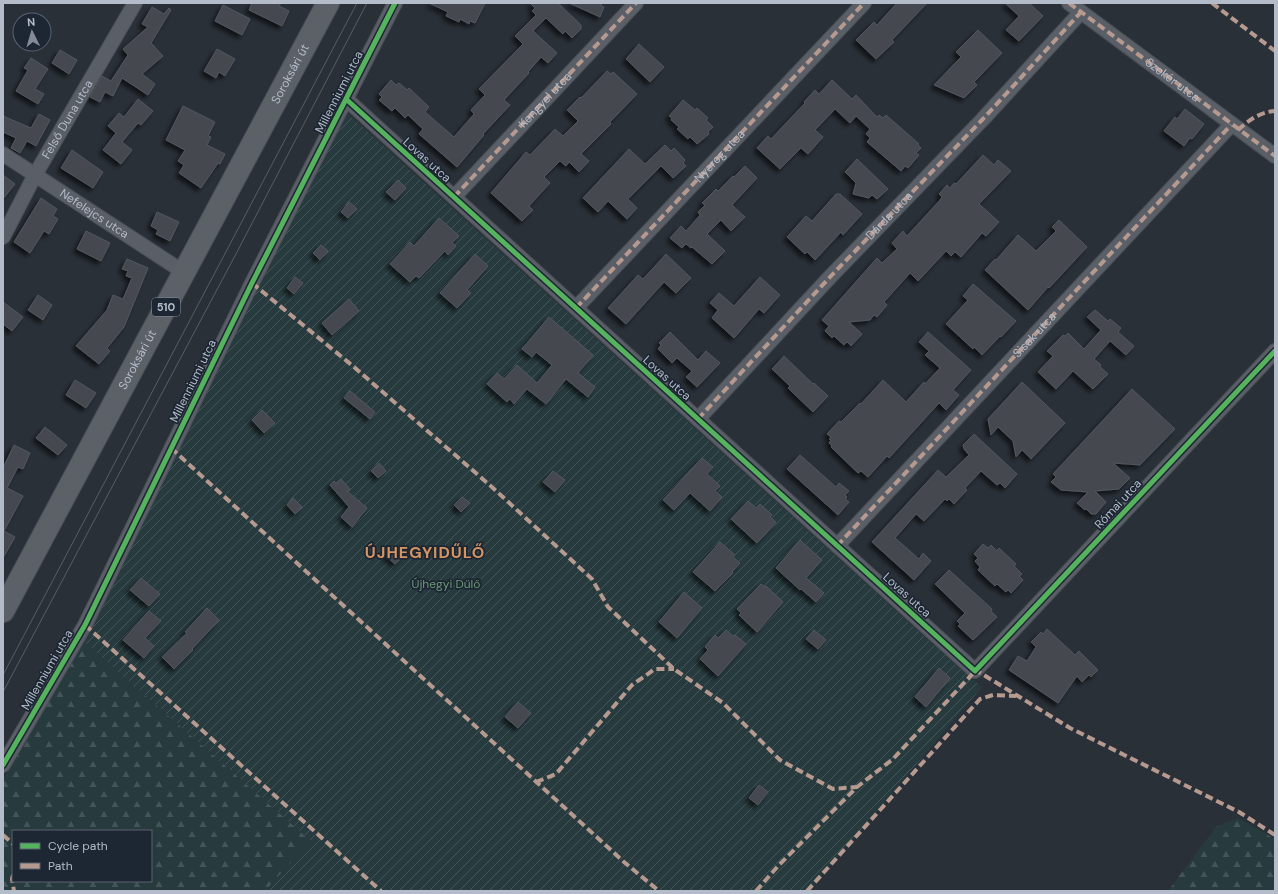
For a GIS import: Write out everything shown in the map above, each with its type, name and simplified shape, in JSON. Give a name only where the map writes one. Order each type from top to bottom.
[{"type":"main road","name":"Soroksári út","points":[[3,611],[328,3]]},
{"type":"street","name":"Felső Duna utca","points":[[3,237],[35,175],[135,3]]},
{"type":"street","name":"Millenniumi utca","points":[[3,765],[85,625],[252,283],[395,3]]},
{"type":"street","name":"Kengyel utca","points":[[454,197],[636,3]]},
{"type":"street","name":"Nyereg utca","points":[[576,308],[864,3]]},
{"type":"street","name":"Szekér utca","points":[[1070,3],[1231,125],[1275,156]]},
{"type":"street","name":"Dárda utca","points":[[698,419],[830,277],[983,119],[1081,12]]},
{"type":"street","name":"Lovas utca","points":[[346,99],[975,671]]},
{"type":"street","name":"Sisak utca","points":[[837,546],[1231,125]]},
{"type":"street","name":"Nefelejcs utca","points":[[3,154],[185,273]]},
{"type":"street","name":"Római utca","points":[[975,671],[1275,351]]},
{"type":"green space","name":"Újhegyi Dűlő","points":[[345,111],[958,667],[982,687],[809,891],[265,891],[311,841],[82,640]]},
{"type":"green space","points":[[82,640],[311,841],[265,891],[3,891],[3,779]]},
{"type":"green space","points":[[1238,818],[1275,839],[1275,891],[1168,891],[1216,827]]},
{"type":"building","points":[[252,3],[281,3],[279,6],[289,11],[282,26],[249,10]]},
{"type":"building","points":[[429,3],[485,3],[475,23],[470,21],[469,24],[460,19],[459,22],[446,16],[448,12]]},
{"type":"building","points":[[530,3],[558,3],[581,25],[581,29],[572,38],[565,31],[563,34],[546,18],[533,31],[557,53],[548,63],[541,57],[528,72],[529,73],[504,100],[510,105],[483,134],[484,135],[457,167],[419,134],[423,129],[408,115],[405,118],[395,108],[392,111],[379,100],[382,97],[379,94],[391,80],[396,85],[399,83],[407,90],[409,88],[429,107],[425,112],[454,137],[474,114],[471,110],[485,95],[479,89],[523,44],[515,36],[536,15],[532,11],[535,8]]},
{"type":"building","points":[[569,3],[602,3],[601,6],[604,7],[600,17]]},
{"type":"building","points":[[897,3],[927,3],[892,40],[894,42],[876,59],[856,40],[874,22],[877,25]]},
{"type":"building","points":[[1005,3],[1029,3],[1043,16],[1019,41],[1006,30],[1019,16]]},
{"type":"building","points":[[223,5],[250,19],[242,35],[215,21]]},
{"type":"building","points":[[152,7],[164,14],[169,8],[171,10],[151,43],[163,56],[142,74],[155,84],[148,95],[122,78],[113,96],[105,92],[100,102],[90,97],[102,76],[111,81],[128,55],[123,49],[148,27],[142,24]]},
{"type":"building","points":[[978,30],[1002,53],[974,82],[977,85],[964,98],[934,85],[961,57],[956,52]]},
{"type":"building","points":[[639,44],[664,67],[650,82],[626,59]]},
{"type":"building","points":[[217,49],[235,59],[225,76],[219,72],[216,78],[204,71]]},
{"type":"building","points":[[60,50],[77,60],[69,74],[52,63]]},
{"type":"building","points":[[31,58],[48,69],[35,89],[44,94],[38,104],[16,91],[28,70],[24,68]]},
{"type":"building","points":[[607,71],[611,74],[613,72],[637,94],[610,122],[611,124],[581,154],[589,161],[579,172],[569,162],[566,166],[560,161],[544,177],[550,183],[529,206],[533,210],[522,221],[491,193],[526,152],[530,155],[555,129],[563,136],[578,121],[567,110]]},
{"type":"building","points":[[832,80],[852,99],[856,95],[877,117],[879,115],[883,118],[886,115],[919,144],[918,145],[921,148],[916,153],[919,155],[908,168],[905,166],[901,171],[867,142],[870,138],[866,134],[870,129],[856,116],[850,123],[835,109],[815,130],[823,137],[808,154],[801,148],[780,169],[757,148],[768,136],[771,139],[805,103],[804,102],[815,90],[819,94]]},
{"type":"building","points":[[138,99],[153,111],[141,125],[138,123],[122,142],[132,150],[121,164],[103,150],[116,133],[108,126],[119,113],[124,117]]},
{"type":"building","points":[[683,100],[695,110],[697,108],[708,118],[706,120],[713,127],[708,132],[709,134],[697,144],[690,137],[688,139],[677,129],[679,127],[671,120],[672,118],[669,116]]},
{"type":"building","points":[[183,106],[215,122],[208,136],[211,137],[207,145],[225,154],[220,164],[218,163],[201,188],[179,173],[184,165],[178,161],[185,150],[166,140]]},
{"type":"building","points":[[1185,109],[1204,124],[1192,139],[1190,138],[1184,146],[1164,131],[1175,117],[1177,119]]},
{"type":"building","points":[[39,114],[50,120],[36,146],[27,141],[20,153],[11,148],[16,138],[3,132],[3,116],[31,128]]},
{"type":"building","points":[[665,145],[671,151],[674,148],[685,160],[683,163],[686,166],[673,178],[661,166],[628,199],[637,208],[627,219],[608,201],[598,212],[583,198],[629,149],[645,164]]},
{"type":"building","points":[[72,150],[103,172],[93,188],[61,168]]},
{"type":"building","points":[[983,155],[994,165],[998,160],[1011,171],[979,204],[999,222],[986,236],[982,233],[961,257],[955,252],[951,256],[946,251],[918,281],[910,273],[884,302],[887,305],[877,317],[874,315],[870,320],[849,322],[862,334],[851,346],[847,342],[844,345],[834,336],[832,338],[825,331],[829,326],[822,320],[877,258],[882,263],[897,249],[892,243],[903,231],[907,236],[940,200],[942,197],[939,194],[947,185],[950,188],[954,183],[956,184]]},
{"type":"building","points":[[857,159],[888,189],[877,199],[872,195],[869,198],[853,194],[856,183],[845,172]]},
{"type":"building","points":[[745,166],[757,178],[732,205],[745,217],[731,231],[721,220],[707,234],[725,251],[712,264],[692,247],[691,248],[686,244],[682,248],[670,238],[681,226],[686,231],[700,215],[698,212],[705,205],[702,203],[716,189],[718,191]]},
{"type":"building","points":[[3,175],[15,184],[3,199]]},
{"type":"building","points":[[398,180],[406,188],[395,200],[386,192]]},
{"type":"building","points":[[836,194],[840,194],[862,214],[843,235],[841,232],[815,260],[807,252],[805,254],[787,237],[806,216],[812,221]]},
{"type":"building","points":[[41,198],[57,209],[53,216],[58,219],[49,234],[44,231],[30,253],[14,242]]},
{"type":"building","points":[[349,202],[357,209],[348,218],[341,212]]},
{"type":"building","points":[[157,212],[179,222],[170,241],[156,234],[158,230],[151,226]]},
{"type":"building","points":[[439,218],[459,236],[452,243],[456,246],[448,255],[445,251],[419,278],[416,276],[410,282],[390,264],[410,242],[414,246]]},
{"type":"building","points":[[1059,220],[1087,247],[1028,310],[985,270],[1018,235],[1036,251],[1056,231],[1052,227]]},
{"type":"building","points":[[86,231],[110,243],[101,261],[77,249]]},
{"type":"building","points":[[321,245],[328,251],[320,260],[313,253]]},
{"type":"building","points":[[475,254],[488,266],[467,290],[471,293],[457,308],[440,293]]},
{"type":"building","points":[[666,254],[691,278],[676,293],[664,282],[626,324],[608,308],[638,275],[643,279]]},
{"type":"building","points":[[127,259],[148,268],[124,327],[107,348],[110,351],[99,364],[76,346],[107,310],[113,295],[123,299],[132,278],[126,276],[128,271],[122,269]]},
{"type":"building","points":[[295,277],[303,283],[294,294],[287,288]]},
{"type":"building","points":[[760,277],[780,295],[764,313],[759,309],[734,338],[712,318],[718,310],[710,303],[719,293],[734,306]]},
{"type":"building","points":[[973,284],[1016,321],[982,355],[974,347],[973,349],[946,324],[968,300],[963,296]]},
{"type":"building","points":[[38,295],[52,305],[43,320],[28,310]]},
{"type":"building","points":[[349,299],[359,311],[332,335],[322,323]]},
{"type":"building","points":[[3,302],[23,317],[12,331],[3,324]]},
{"type":"building","points":[[1095,310],[1108,321],[1110,319],[1121,328],[1118,332],[1134,346],[1126,355],[1110,341],[1094,359],[1108,374],[1093,389],[1073,371],[1056,389],[1038,372],[1053,356],[1047,351],[1063,335],[1065,336],[1068,333],[1084,349],[1101,330],[1087,317]]},
{"type":"building","points":[[549,317],[593,355],[578,373],[595,387],[588,397],[566,379],[546,404],[527,389],[514,404],[510,399],[507,402],[487,384],[497,373],[504,379],[517,365],[537,383],[552,365],[536,352],[532,357],[522,349]]},
{"type":"building","points":[[670,332],[698,360],[706,351],[720,363],[697,387],[686,377],[692,371],[677,358],[672,363],[658,349],[661,345],[659,343]]},
{"type":"building","points":[[928,332],[971,370],[953,390],[959,395],[946,410],[939,403],[889,458],[887,456],[868,477],[861,471],[858,473],[831,447],[832,446],[829,443],[831,440],[829,439],[831,437],[827,434],[839,421],[841,422],[860,403],[861,404],[883,380],[906,402],[924,382],[925,384],[940,368],[925,355],[929,351],[919,342]]},
{"type":"building","points":[[784,356],[813,384],[814,383],[828,396],[813,412],[788,388],[790,386],[772,369]]},
{"type":"building","points":[[75,380],[96,393],[86,408],[66,395]]},
{"type":"building","points":[[1022,382],[1065,423],[1031,459],[1022,450],[1016,457],[1013,441],[998,427],[991,435],[988,419]]},
{"type":"building","points":[[1132,389],[1175,429],[1140,465],[1113,463],[1130,478],[1119,489],[1095,491],[1106,502],[1096,514],[1091,514],[1077,503],[1088,492],[1061,490],[1051,482],[1056,477],[1053,474]]},
{"type":"building","points":[[350,391],[375,412],[370,419],[344,398]]},
{"type":"building","points":[[262,410],[275,423],[264,433],[252,420]]},
{"type":"building","points":[[45,427],[67,445],[58,455],[36,438]]},
{"type":"building","points":[[974,434],[1017,474],[1005,488],[1000,483],[997,485],[981,471],[965,488],[967,490],[954,504],[949,499],[947,501],[945,499],[924,521],[916,514],[895,538],[919,559],[923,553],[931,561],[914,580],[872,542],[938,470],[946,477],[969,455],[964,449],[963,445]]},
{"type":"building","points":[[14,445],[30,453],[23,469],[18,467],[7,488],[23,496],[4,531],[15,537],[3,558],[3,468]]},
{"type":"building","points":[[800,455],[836,487],[839,483],[849,491],[845,495],[847,497],[845,499],[849,502],[838,515],[787,469]]},
{"type":"building","points":[[702,458],[713,467],[707,474],[720,486],[715,491],[722,497],[710,511],[690,493],[674,510],[663,500]]},
{"type":"building","points":[[379,463],[386,471],[378,478],[371,471]]},
{"type":"building","points":[[553,471],[565,480],[555,492],[543,482]]},
{"type":"building","points":[[341,479],[350,489],[347,491],[367,508],[352,527],[341,517],[349,507],[330,485],[334,481],[336,483]]},
{"type":"building","points":[[462,497],[470,503],[461,512],[454,505]]},
{"type":"building","points":[[293,498],[302,507],[295,514],[287,505]]},
{"type":"building","points":[[748,501],[756,508],[760,504],[772,515],[770,517],[776,522],[757,543],[731,519]]},
{"type":"building","points":[[800,540],[822,560],[806,578],[824,593],[816,602],[801,589],[800,590],[776,568]]},
{"type":"building","points":[[720,542],[735,555],[733,557],[740,563],[732,572],[733,573],[715,591],[693,572]]},
{"type":"building","points":[[983,544],[988,548],[991,545],[997,551],[999,548],[1016,564],[1014,566],[1022,574],[1019,576],[1023,580],[1011,593],[1008,590],[1006,592],[997,584],[995,586],[978,570],[980,567],[975,561],[978,558],[974,554]]},
{"type":"building","points":[[394,548],[403,556],[395,564],[386,556]]},
{"type":"building","points":[[949,570],[992,609],[991,611],[997,617],[973,640],[958,626],[960,624],[957,621],[965,613],[935,584]]},
{"type":"building","points":[[141,578],[160,594],[149,606],[130,590]]},
{"type":"building","points":[[761,584],[765,587],[766,586],[783,602],[757,632],[739,615],[741,613],[737,609]]},
{"type":"building","points":[[684,592],[702,608],[677,638],[659,622]]},
{"type":"building","points":[[207,608],[219,620],[174,669],[162,657],[187,633],[185,632]]},
{"type":"building","points":[[149,611],[161,621],[145,638],[154,646],[144,658],[123,640]]},
{"type":"building","points":[[1047,629],[1075,655],[1079,651],[1098,670],[1091,677],[1089,675],[1082,682],[1077,676],[1058,703],[1009,670],[1018,656],[1027,661],[1036,647],[1031,642],[1041,632],[1043,634]]},
{"type":"building","points":[[726,630],[746,644],[718,676],[700,659],[708,650],[705,647],[715,635],[718,638]]},
{"type":"building","points":[[814,630],[826,640],[818,649],[806,639]]},
{"type":"building","points":[[939,668],[950,678],[926,707],[915,697]]},
{"type":"building","points":[[518,702],[531,713],[518,728],[505,717]]},
{"type":"building","points":[[759,785],[768,792],[758,805],[749,798]]},
{"type":"tram line","points":[[3,675],[357,3]]},
{"type":"tram line","points":[[3,692],[237,252],[367,3]]},
{"type":"marked path","points":[[454,197],[636,3]]},
{"type":"marked path","points":[[576,308],[864,3]]},
{"type":"marked path","points":[[1069,3],[1275,156]]},
{"type":"marked path","points":[[1212,3],[1275,51]]},
{"type":"marked path","points":[[698,419],[830,277],[983,119],[1081,12]]},
{"type":"marked path","points":[[1238,130],[1255,117],[1264,113],[1275,111]]},
{"type":"marked path","points":[[837,546],[1231,125]]},
{"type":"marked path","points":[[252,283],[354,367],[493,488],[592,579],[608,607],[674,669],[723,703],[780,760],[833,789],[857,787]]},
{"type":"marked path","points":[[171,448],[624,862],[659,891]]},
{"type":"marked path","points":[[85,625],[381,891]]},
{"type":"marked path","points":[[536,782],[556,774],[632,685],[655,669],[674,669]]},
{"type":"marked path","points":[[974,669],[1070,728],[1239,812],[1275,835]]},
{"type":"marked path","points":[[756,891],[779,865],[857,787],[893,759],[977,669]]},
{"type":"marked path","points":[[807,891],[980,699],[993,695],[1016,696]]},
{"type":"marked path","points":[[3,835],[12,843]]},
{"type":"marked path","points":[[12,882],[14,891]]},
{"type":"cycle path","points":[[3,765],[85,625],[252,283],[395,3]]},
{"type":"cycle path","points":[[346,99],[975,671],[1275,351]]},
{"type":"district","name":"ÚJHEGYIDŰLŐ","points":[[425,552]]}]
